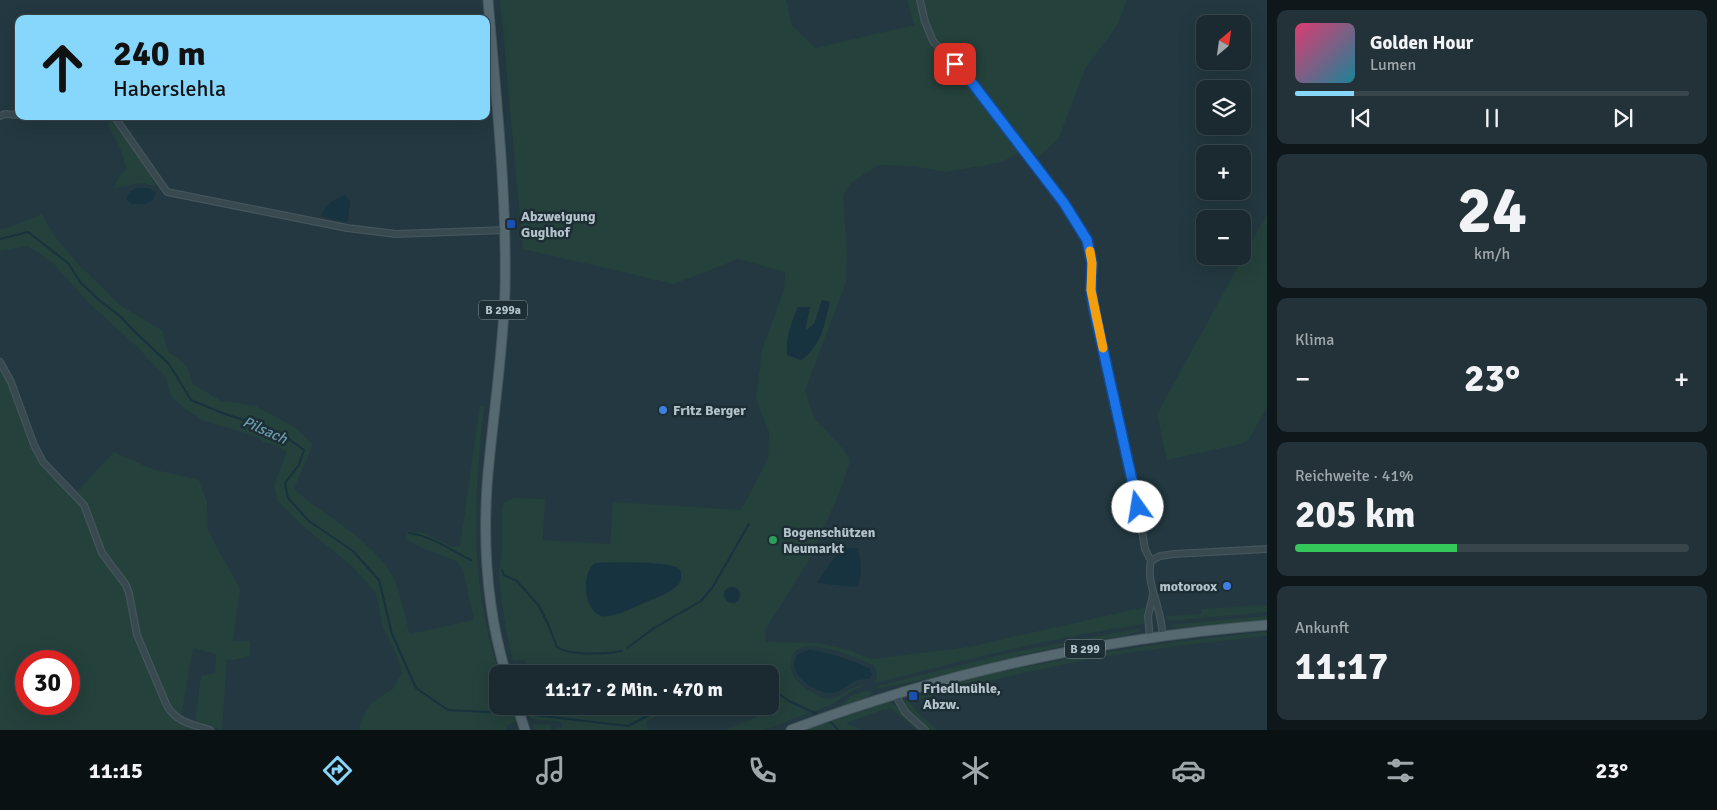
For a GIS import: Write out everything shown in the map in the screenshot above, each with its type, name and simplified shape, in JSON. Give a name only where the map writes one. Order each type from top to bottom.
[{"type":"main road","name":"B 299a","points":[[488,0],[489,15]]},
{"type":"main road","name":"B 299a","points":[[490,25],[505,230],[505,292],[487,486],[486,528],[490,599],[504,665]]},
{"type":"main road","name":"B 299","points":[[791,730],[895,694],[1003,665],[1163,637],[1267,626]]},
{"type":"main road","points":[[520,715],[525,730]]},
{"type":"street","points":[[920,0],[924,22],[933,40],[973,84],[1064,203],[1087,240],[1092,263],[1091,290],[1094,309],[1138,507],[1145,549],[1151,561],[1153,595],[1159,610],[1163,637]]},
{"type":"street","points":[[0,116],[5,114],[15,115]]},
{"type":"street","points":[[117,120],[167,192],[347,228],[396,234],[505,230]]},
{"type":"street","points":[[0,362],[11,382],[34,445],[43,462],[84,506],[102,553],[129,592],[134,626],[167,706],[173,715],[180,720],[210,730]]},
{"type":"street","points":[[1151,561],[1160,556],[1174,554],[1267,549]]},
{"type":"street","points":[[1150,639],[1148,616],[1153,595]]},
{"type":"street","points":[[895,694],[905,712],[925,730]]},
{"type":"green space","points":[[500,0],[786,0],[792,26],[816,48],[914,25],[907,0],[1127,0],[1118,24],[1085,69],[1059,138],[1035,160],[1027,148],[1002,162],[946,172],[912,166],[878,165],[851,183],[843,195],[847,250],[846,282],[805,390],[816,420],[843,449],[849,458],[849,465],[840,491],[811,557],[765,630],[766,642],[817,643],[842,648],[872,659],[969,647],[1145,607],[1144,624],[1042,642],[875,683],[877,673],[873,665],[825,648],[805,647],[796,650],[792,656],[791,669],[793,675],[807,690],[831,699],[855,687],[865,686],[855,689],[831,705],[763,730],[725,730],[757,717],[755,715],[779,715],[779,665],[520,665],[525,664],[525,660],[513,661],[505,624],[499,576],[502,551],[502,508],[504,503],[513,498],[545,499],[543,540],[610,544],[613,502],[741,510],[768,459],[769,432],[756,399],[762,350],[784,290],[785,272],[738,259],[674,284],[523,249]],"holes":[[[822,300],[829,302],[821,334],[814,348],[801,360],[787,355],[789,331],[798,307],[809,308],[804,332],[814,324]],[[735,587],[740,596],[739,601],[734,604],[725,598],[724,591]]]},
{"type":"green space","points":[[110,120],[112,120],[147,169],[156,186],[141,183],[114,188],[119,177],[127,169],[120,148],[108,124]]},
{"type":"green space","points":[[42,214],[53,234],[76,262],[120,305],[163,331],[167,350],[187,366],[193,384],[221,401],[256,406],[294,427],[313,444],[294,489],[360,539],[383,562],[395,580],[410,634],[474,620],[463,570],[456,561],[420,547],[406,539],[408,531],[425,533],[452,547],[460,546],[480,406],[484,406],[477,486],[476,539],[486,626],[497,665],[489,665],[489,715],[514,715],[516,722],[509,724],[505,730],[360,730],[360,723],[371,703],[393,689],[402,672],[396,653],[382,625],[375,592],[351,565],[305,528],[278,501],[274,485],[287,452],[250,434],[204,421],[184,408],[172,397],[165,376],[135,345],[87,301],[52,262],[28,246],[0,251],[0,229]]},
{"type":"green space","points":[[1267,214],[1267,407],[1249,439],[1241,444],[1167,460],[1157,414],[1239,265],[1251,265],[1251,243]]},
{"type":"green space","points":[[0,367],[11,388],[26,435],[36,457],[48,473],[73,496],[114,452],[152,469],[199,480],[207,502],[208,531],[240,589],[233,641],[250,641],[250,656],[233,660],[227,659],[222,730],[195,722],[201,676],[215,673],[216,654],[193,648],[181,717],[172,709],[161,706],[177,721],[198,730],[0,730]]},
{"type":"green space","points":[[1267,605],[1267,612],[1168,621],[1166,616],[1202,614],[1202,609]]},
{"type":"green space","points":[[1267,616],[1267,620],[1177,628],[1168,625]]},
{"type":"green space","points":[[1142,628],[1128,635],[1048,649],[926,679],[881,688],[874,687],[1004,654]]},
{"type":"green space","points":[[1267,632],[1267,636],[1128,653],[1055,666],[982,683],[910,703],[920,715],[938,730],[930,730],[918,721],[907,710],[904,701],[936,690],[945,684],[1065,659],[1146,646]]},
{"type":"green space","points":[[868,690],[871,692],[870,695],[865,698],[775,730],[840,706],[851,696]]},
{"type":"green space","points":[[889,702],[896,706],[921,730],[916,730],[892,709],[888,708],[846,723],[861,730],[805,730]]},
{"type":"green space","points":[[529,715],[659,715],[646,722],[649,730],[556,730],[556,727],[562,728],[562,722],[531,719]]},
{"type":"green space","points":[[532,724],[551,725],[551,730],[535,730]]},
{"type":"water","points":[[137,188],[149,188],[156,193],[153,200],[144,204],[131,204],[126,199],[130,192]]},
{"type":"water","points":[[345,195],[350,202],[348,220],[343,222],[321,216],[331,203]]},
{"type":"water","points":[[822,300],[830,302],[824,327],[814,348],[801,360],[787,355],[789,331],[798,307],[810,307],[805,331],[814,324]]},
{"type":"water","points":[[841,548],[858,548],[861,568],[857,587],[817,583]]},
{"type":"water","points":[[595,563],[663,564],[678,568],[681,572],[681,580],[672,590],[629,610],[601,616],[590,606],[586,591],[590,568]]},
{"type":"water","points":[[732,587],[738,589],[740,595],[738,601],[732,603],[726,601],[724,595],[726,589]]},
{"type":"water","points":[[809,650],[855,662],[870,669],[872,675],[869,679],[857,680],[833,693],[819,691],[804,681],[794,667],[798,654]]},
{"type":"waterway","name":"Pilsach","points":[[0,239],[28,232],[68,263],[81,283],[121,317],[169,364],[191,400],[282,434],[304,450],[299,465],[285,483],[288,498],[309,521],[353,551],[379,580],[392,634],[416,688],[448,710],[489,712]]},
{"type":"waterway","points":[[627,648],[654,628],[701,601],[712,588],[749,524]]},
{"type":"waterway","points":[[409,533],[433,540],[471,560]]},
{"type":"waterway","points":[[502,570],[504,575],[517,581],[539,606],[557,647],[579,653],[622,651]]},
{"type":"waterway","name":"Pilsach","points":[[779,694],[821,716]]},
{"type":"waterway","name":"Pilsach","points":[[534,715],[628,726],[649,715]]},
{"type":"waterway","name":"Pilsach","points":[[827,720],[838,730]]},
{"type":"slow traffic","points":[[1090,251],[1092,263],[1091,290],[1103,348]]},
{"type":"place","name":"Abzweigung Guglhof","points":[[511,224]]},
{"type":"place","name":"Fritz Berger","points":[[663,410]]},
{"type":"place","name":"Bogenschützen Neumarkt","points":[[773,540]]},
{"type":"place","name":"motoroox","points":[[1227,586]]},
{"type":"place","name":"Friedlmühle, Abzw.","points":[[913,696]]},
{"type":"route","points":[[955,64],[973,84],[1064,203],[1087,240],[1092,263],[1091,290],[1094,309],[1138,507]]}]
